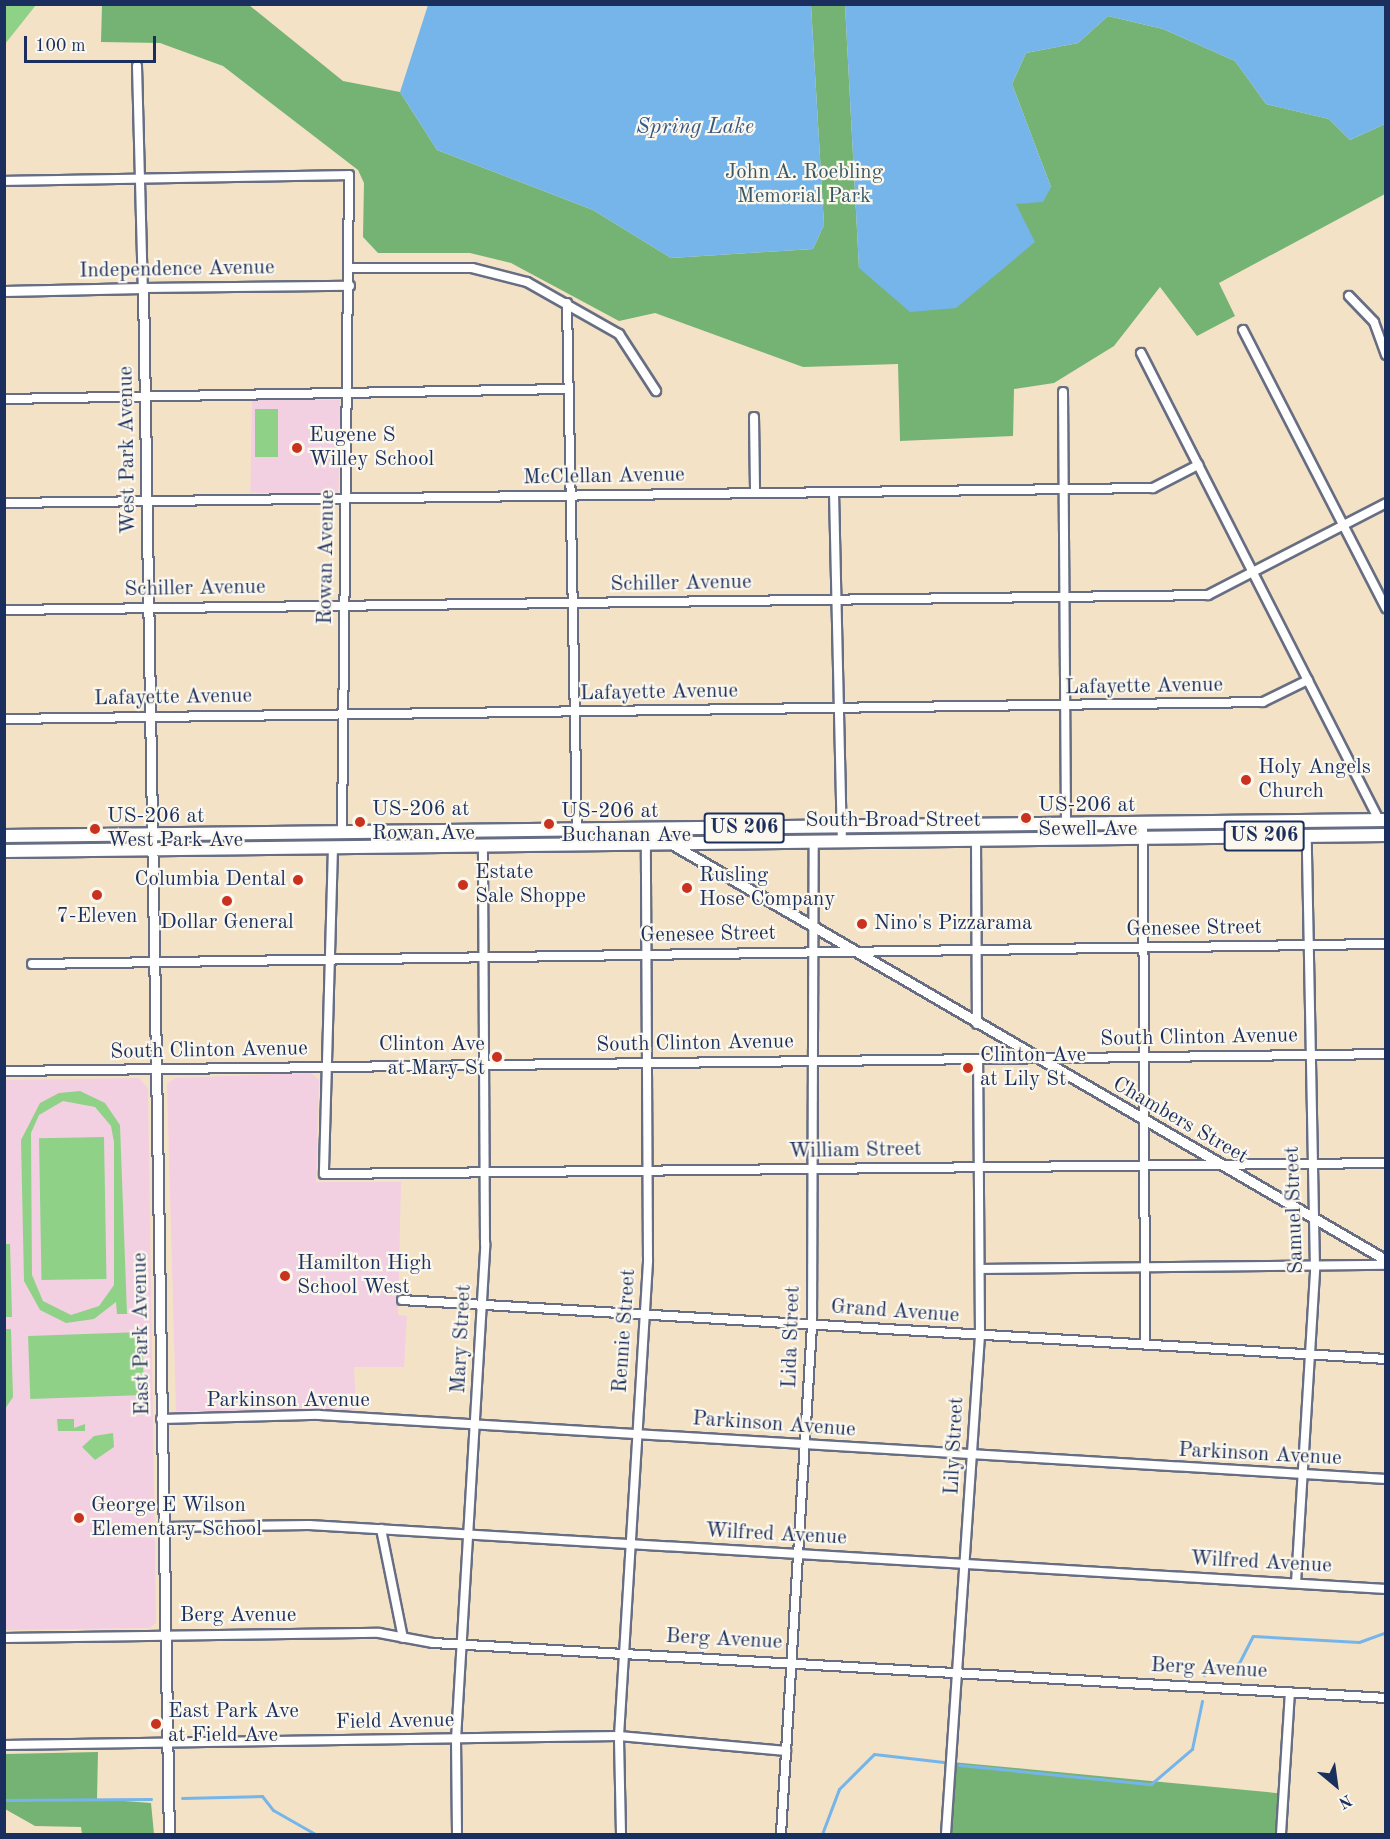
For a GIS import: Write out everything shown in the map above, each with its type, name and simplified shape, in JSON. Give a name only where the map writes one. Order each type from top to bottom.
[{"type":"main road","name":"South Broad Street","points":[[4,836],[1382,820]]},
{"type":"main road","name":"South Broad Street","points":[[4,851],[1386,835]]},
{"type":"street","name":"West Park Avenue","points":[[137,66],[143,288],[145,501],[152,717],[152,833]]},
{"type":"street","name":"Rowan Avenue","points":[[139,180],[349,175],[351,268],[345,500],[342,832]]},
{"type":"street","points":[[4,181],[139,180]]},
{"type":"street","points":[[351,268],[483,270],[527,282],[619,334],[656,391]]},
{"type":"street","name":"Independence Avenue","points":[[4,291],[350,286]]},
{"type":"street","points":[[1349,296],[1374,322],[1386,355]]},
{"type":"street","points":[[567,303],[573,495],[577,830]]},
{"type":"street","points":[[1244,330],[1342,526],[1386,608]]},
{"type":"street","points":[[1141,353],[1382,820]]},
{"type":"street","points":[[4,399],[145,399],[568,389]]},
{"type":"street","points":[[1063,392],[1067,706],[1066,839]]},
{"type":"street","points":[[754,417],[755,492]]},
{"type":"street","name":"McClellan Avenue","points":[[4,503],[1153,488],[1198,465]]},
{"type":"street","points":[[834,492],[835,599],[841,709],[842,841]]},
{"type":"street","name":"Schiller Avenue","points":[[4,610],[1208,595],[1386,503]]},
{"type":"street","name":"Lafayette Avenue","points":[[4,719],[1263,702],[1308,680]]},
{"type":"street","points":[[1143,823],[1142,1120],[1148,1270],[1145,1344]]},
{"type":"street","points":[[620,829],[621,843]]},
{"type":"street","name":"Rennie Street","points":[[621,1834],[619,1736],[644,1315],[647,1063],[651,954],[646,829]]},
{"type":"street","name":"Chambers Street","points":[[646,829],[977,1024],[1386,1260]]},
{"type":"street","name":"East Park Avenue","points":[[152,833],[169,1834]]},
{"type":"street","name":"Samuel Street","points":[[1296,1583],[1302,1476],[1314,1356],[1315,1218],[1311,1164],[1307,836]]},
{"type":"street","points":[[976,840],[977,1024]]},
{"type":"street","name":"Lida Street","points":[[782,1834],[812,1324],[814,841]]},
{"type":"street","name":"Mary Street","points":[[457,1834],[456,1739],[460,1644],[482,1305],[485,1172],[483,845]]},
{"type":"street","points":[[327,1067],[333,847]]},
{"type":"street","name":"Genesee Street","points":[[32,964],[155,959],[1386,945]]},
{"type":"street","name":"South Clinton Avenue","points":[[4,1071],[1386,1053]]},
{"type":"street","name":"Lily Street","points":[[946,1834],[960,1675],[980,1335],[982,1269],[978,1059]]},
{"type":"street","name":"William Street","points":[[327,1067],[324,1174],[1386,1162]]},
{"type":"street","points":[[982,1269],[1315,1270],[1386,1265]]},
{"type":"street","name":"Grand Avenue","points":[[402,1300],[1386,1359]]},
{"type":"street","name":"Parkinson Avenue","points":[[161,1419],[319,1415],[1302,1476],[1386,1479]]},
{"type":"street","name":"Wilfred Avenue","points":[[163,1527],[381,1529],[1386,1588]]},
{"type":"street","points":[[381,1529],[403,1638]]},
{"type":"street","name":"Berg Avenue","points":[[4,1638],[380,1633],[403,1638],[460,1644],[792,1662],[960,1675],[1386,1698]]},
{"type":"street","points":[[1281,1834],[1290,1692]]},
{"type":"street","name":"Field Avenue","points":[[4,1745],[619,1736],[786,1751]]},
{"type":"shaded area","name":"Eugene S Willey School","points":[[252,398],[340,400],[338,494],[250,492]]},
{"type":"shaded area","name":"Hamilton High School West","points":[[311,1073],[319,1080],[316,1182],[401,1182],[398,1315],[407,1316],[404,1367],[354,1367],[356,1411],[176,1411],[167,1084],[175,1078]]},
{"type":"shaded area","points":[[139,1078],[148,1088],[156,1623],[150,1628],[5,1630],[4,1080]]},
{"type":"green space","points":[[4,5],[36,5],[5,44]]},
{"type":"green space","points":[[102,5],[249,5],[343,81],[400,92],[437,150],[593,210],[671,258],[813,249],[824,225],[811,5],[845,5],[859,268],[1051,187],[1012,84],[1026,53],[1078,43],[1108,16],[1163,29],[1235,61],[1266,104],[1329,119],[1350,140],[1385,124],[1385,194],[1219,283],[1235,316],[1197,336],[1160,287],[1114,346],[1054,383],[1014,389],[1013,436],[900,441],[898,364],[803,367],[655,313],[619,321],[511,263],[470,253],[378,253],[363,237],[364,183],[358,170],[223,66],[160,43],[101,42]]},
{"type":"green space","points":[[255,409],[278,409],[278,457],[255,457]]},
{"type":"green space","points":[[80,1091],[105,1103],[120,1125],[127,1314],[117,1314],[116,1302],[94,1319],[66,1323],[40,1310],[24,1281],[21,1140],[40,1103],[59,1093]],"holes":[[[63,1101],[95,1107],[111,1126],[114,1142],[114,1285],[99,1306],[71,1315],[43,1301],[32,1275],[31,1133],[39,1115]]]},
{"type":"green space","points":[[104,1137],[106,1279],[41,1280],[39,1138]]},
{"type":"green space","points":[[5,1244],[10,1244],[12,1317],[5,1317]]},
{"type":"green space","points":[[5,1329],[11,1329],[13,1397],[5,1409]]},
{"type":"green space","points":[[142,1332],[144,1395],[30,1399],[28,1336]]},
{"type":"green space","points":[[57,1419],[74,1419],[74,1428],[85,1424],[85,1431],[58,1431]]},
{"type":"green space","points":[[113,1433],[114,1447],[95,1460],[82,1447],[94,1436]]},
{"type":"green space","points":[[98,1752],[97,1799],[151,1803],[154,1834],[82,1834],[81,1827],[35,1826],[5,1809],[5,1754]]},
{"type":"green space","points":[[952,1762],[1287,1794],[1283,1834],[946,1834]]},
{"type":"water","name":"Spring Lake","points":[[428,5],[811,5],[824,225],[813,249],[671,258],[593,210],[437,150],[400,92]]},
{"type":"water","points":[[845,5],[1385,5],[1385,124],[1350,140],[1329,119],[1266,104],[1235,61],[1163,29],[1108,16],[1078,43],[1026,53],[1012,84],[1051,187],[1043,202],[1016,204],[1035,242],[956,308],[910,312],[859,268]]},
{"type":"waterway","points":[[1230,1666],[1239,1663],[1253,1636],[1359,1642],[1386,1632]]},
{"type":"waterway","points":[[1204,1675],[1207,1667],[1224,1666]]},
{"type":"waterway","points":[[959,1765],[1151,1784],[1192,1749],[1202,1701]]},
{"type":"waterway","points":[[822,1834],[839,1789],[874,1754],[944,1762]]},
{"type":"waterway","points":[[182,1798],[262,1796],[273,1810],[315,1834]]},
{"type":"waterway","points":[[4,1800],[151,1799]]},
{"type":"place","name":"Eugene S Willey School","points":[[297,448]]},
{"type":"place","name":"Holy Angels Church","points":[[1246,780]]},
{"type":"place","name":"US-206 at Sewell Ave","points":[[1026,818]]},
{"type":"place","name":"US-206 at Rowan Ave","points":[[360,822]]},
{"type":"place","name":"US-206 at Buchanan Ave","points":[[549,824]]},
{"type":"place","name":"US-206 at West Park Ave","points":[[95,829]]},
{"type":"place","name":"Columbia Dental","points":[[298,880]]},
{"type":"place","name":"Estate Sale Shoppe","points":[[463,885]]},
{"type":"place","name":"Rusling Hose Company","points":[[687,888]]},
{"type":"place","name":"7-Eleven","points":[[97,895]]},
{"type":"place","name":"Dollar General","points":[[227,901]]},
{"type":"place","name":"Nino's Pizzarama","points":[[862,924]]},
{"type":"place","name":"Clinton Ave at Mary St","points":[[497,1057]]},
{"type":"place","name":"Clinton Ave at Lily St","points":[[968,1068]]},
{"type":"place","name":"Hamilton High School West","points":[[285,1276]]},
{"type":"place","name":"George E Wilson Elementary School","points":[[79,1518]]},
{"type":"place","name":"East Park Ave at Field Ave","points":[[156,1724]]},
{"type":"park label","name":"John A. Roebling Memorial Park","points":[[804,185]]}]
